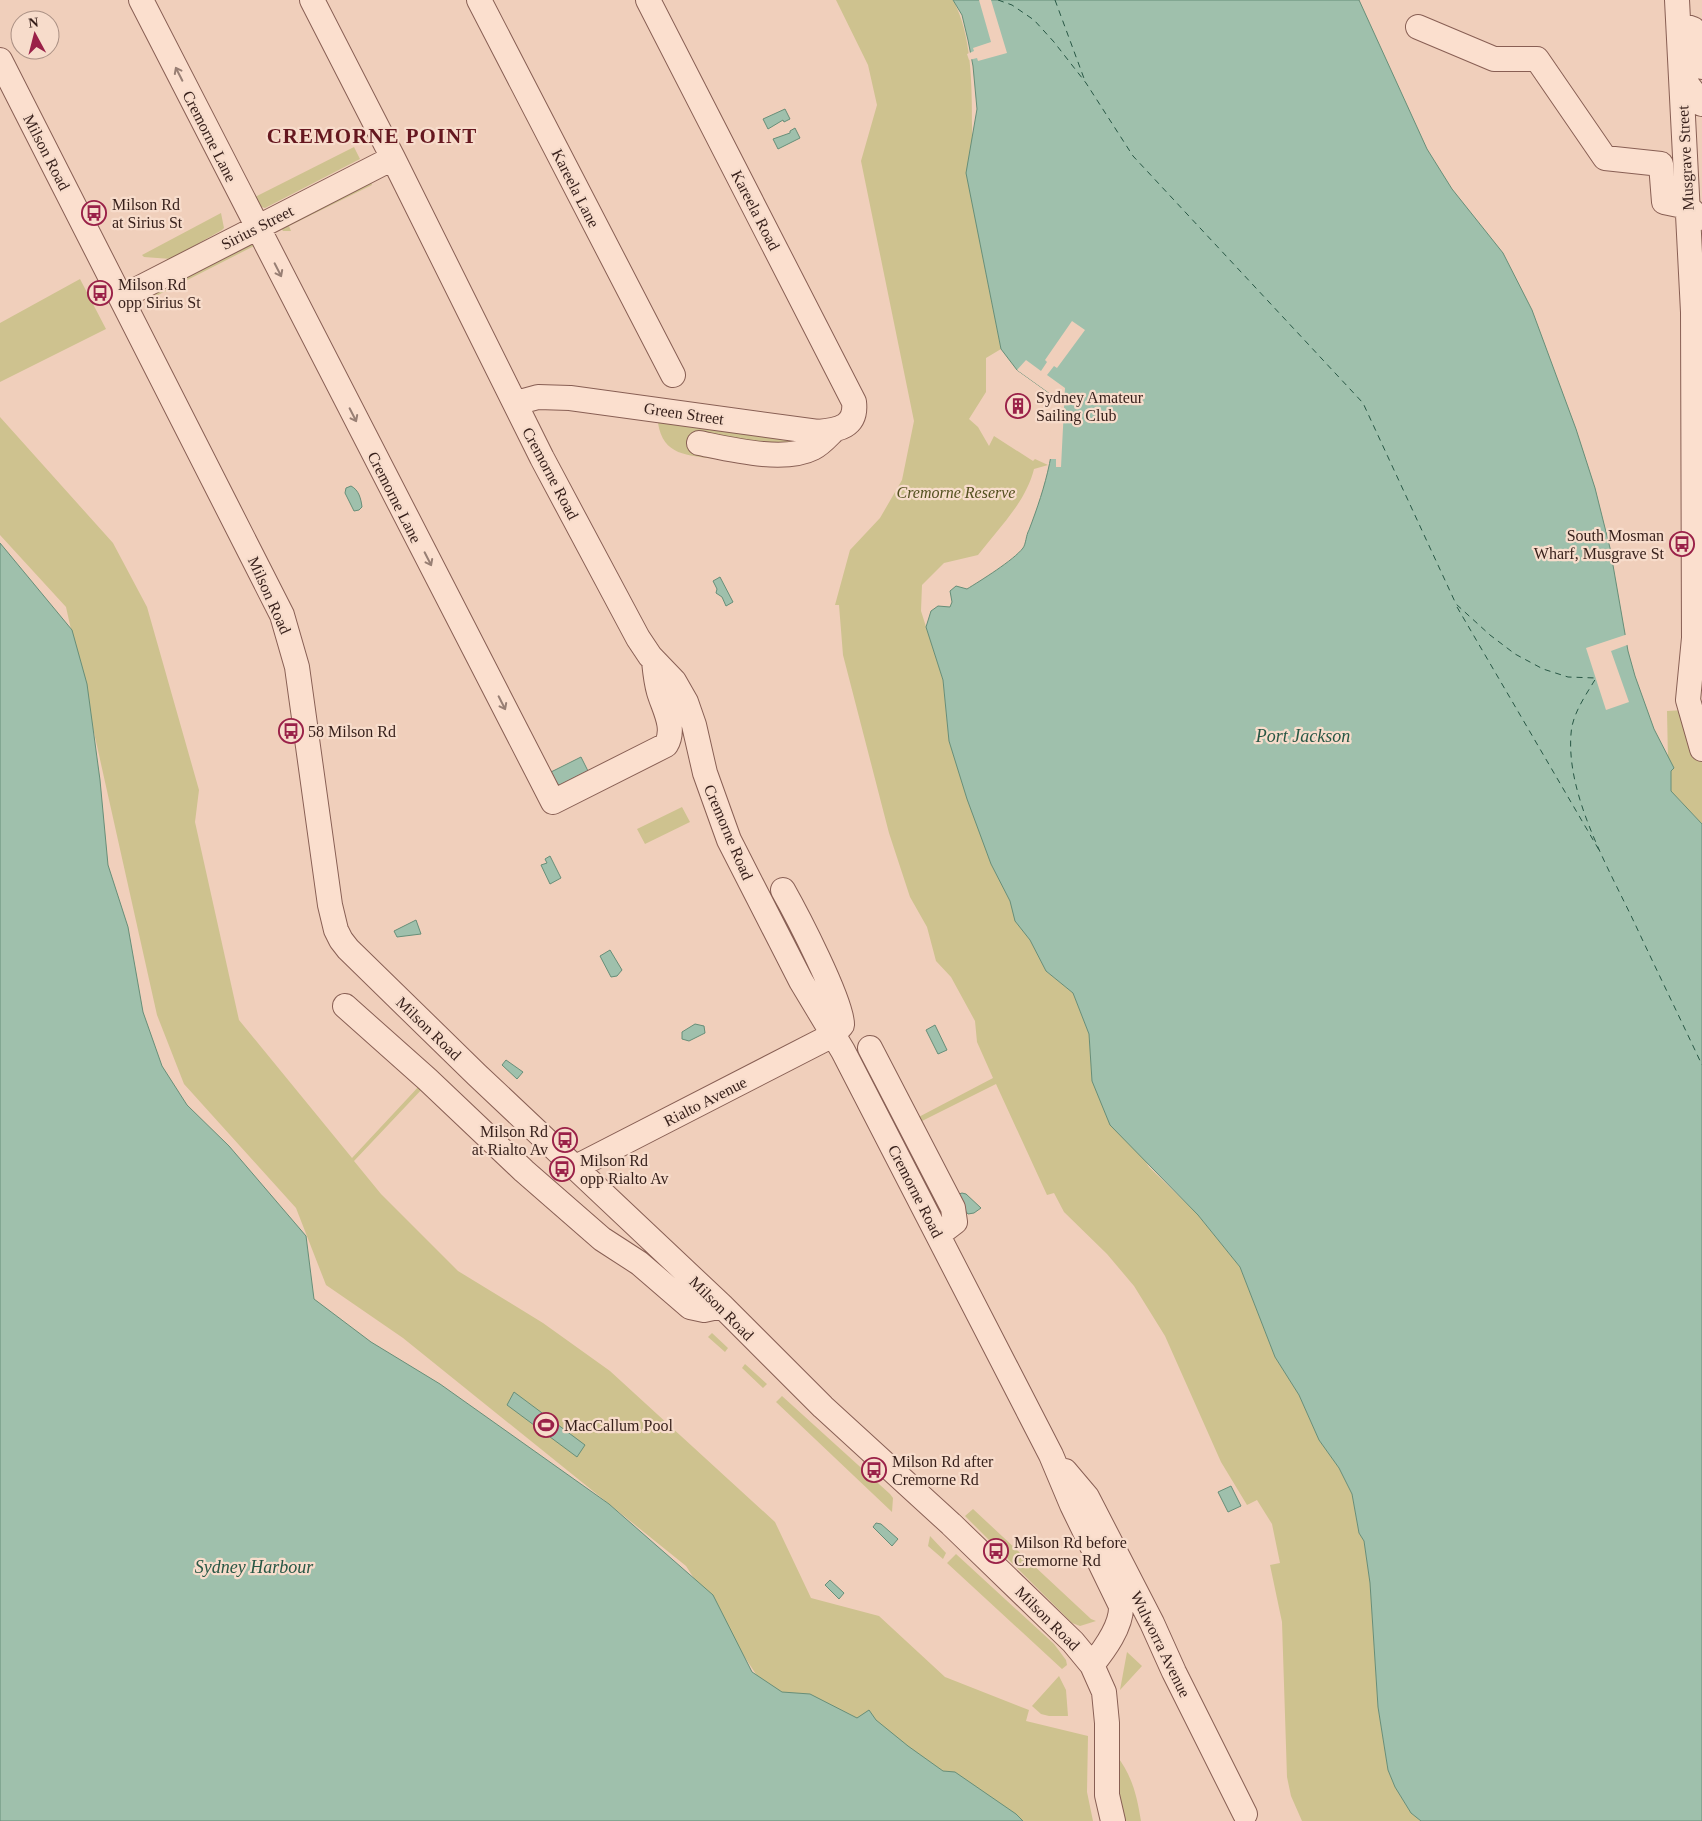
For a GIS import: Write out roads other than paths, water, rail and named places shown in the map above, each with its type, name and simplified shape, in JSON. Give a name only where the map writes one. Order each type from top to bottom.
[{"type":"street","name":"Cremorne Lane","points":[[141,0],[553,802],[666,745],[669,736],[669,721],[658,690],[654,661]]},
{"type":"street","name":"Cremorne Road","points":[[312,0],[542,458],[638,638],[654,661],[674,681],[686,702],[694,725],[705,773],[729,840],[784,950],[833,1035],[1051,1454],[1072,1506],[1121,1606],[1118,1622],[1101,1654],[1092,1665]]},
{"type":"street","name":"Kareela Lane","points":[[479,0],[673,375]]},
{"type":"street","name":"Kareela Road","points":[[648,0],[854,402],[854,415],[842,426]]},
{"type":"street","name":"Musgrave Street","points":[[1677,0],[1679,24],[1692,72],[1695,214],[1692,616],[1694,638],[1688,700],[1702,749]]},
{"type":"street","points":[[1418,27],[1494,59],[1537,59],[1605,158],[1660,164],[1664,202],[1695,214]]},
{"type":"street","name":"Milson Road","points":[[0,60],[122,297],[286,626],[297,667],[330,904],[340,940],[478,1076],[722,1306],[823,1407],[1055,1623],[1092,1665],[1099,1678],[1105,1700],[1107,1795],[1113,1821]]},
{"type":"street","points":[[1692,72],[1696,93],[1702,104]]},
{"type":"street","name":"Sirius Street","points":[[122,297],[393,158]]},
{"type":"street","name":"Green Street","points":[[516,403],[538,398],[570,398],[818,432],[842,426]]},
{"type":"street","points":[[699,443],[781,454],[812,449],[842,426]]},
{"type":"street","points":[[783,890],[811,944],[840,1013],[842,1025],[833,1035]]},
{"type":"street","points":[[345,1006],[524,1171],[602,1239],[639,1263],[690,1307],[704,1310],[722,1306]]},
{"type":"street","name":"Rialto Avenue","points":[[576,1167],[833,1035]]},
{"type":"street","points":[[870,1048],[952,1208],[955,1222],[938,1236]]},
{"type":"street","name":"Wulworra Avenue","points":[[1051,1454],[1087,1497],[1152,1623],[1245,1814]]},
{"type":"water","name":"Port Jackson","points":[[953,0],[1359,0],[1427,149],[1452,189],[1503,253],[1532,310],[1576,429],[1595,488],[1610,548],[1628,651],[1635,676],[1654,729],[1674,768],[1671,771],[1671,791],[1702,824],[1702,1821],[1421,1821],[1411,1813],[1395,1787],[1388,1770],[1378,1707],[1370,1583],[1364,1541],[1359,1533],[1352,1494],[1339,1468],[1319,1440],[1299,1395],[1275,1357],[1240,1267],[1198,1215],[1110,1125],[1092,1081],[1089,1034],[1073,993],[1046,971],[1030,940],[1015,921],[1010,901],[991,864],[967,799],[949,741],[943,680],[926,627],[931,611],[938,606],[950,607],[952,602],[950,591],[956,586],[967,589],[1005,564],[1023,548],[1050,464],[1054,412],[1052,395],[1017,370],[1001,349],[966,173],[977,109],[973,66],[962,15]]},
{"type":"water","points":[[785,109],[790,119],[784,122],[783,120],[768,129],[763,119]]},
{"type":"water","points":[[795,128],[800,138],[778,149],[773,139],[790,133]]},
{"type":"water","points":[[351,486],[358,492],[360,498],[362,507],[359,510],[354,511],[345,493],[346,488]]},
{"type":"water","name":"Sydney Harbour","points":[[0,543],[72,630],[87,684],[100,780],[108,865],[128,927],[143,1012],[162,1066],[187,1105],[229,1146],[306,1236],[314,1299],[371,1342],[440,1384],[609,1504],[713,1595],[752,1672],[782,1692],[810,1694],[857,1718],[869,1710],[876,1720],[908,1746],[943,1771],[955,1772],[1016,1814],[1023,1821],[0,1821]]},
{"type":"water","points":[[720,577],[733,602],[726,606],[722,597],[716,593],[717,589],[713,581]]},
{"type":"water","points":[[581,757],[588,771],[558,786],[551,772]]},
{"type":"water","points":[[550,856],[561,878],[550,884],[541,865],[547,863],[545,859]]},
{"type":"water","points":[[416,920],[421,934],[397,937],[394,931]]},
{"type":"water","points":[[610,950],[622,970],[617,976],[611,977],[600,956]]},
{"type":"water","points":[[695,1024],[704,1026],[705,1033],[689,1041],[682,1039],[682,1032]]},
{"type":"water","points":[[935,1025],[947,1050],[938,1054],[926,1030]]},
{"type":"water","points":[[506,1060],[523,1072],[517,1079],[502,1065]]},
{"type":"water","points":[[959,1194],[966,1194],[981,1208],[974,1213],[968,1214],[962,1207]]},
{"type":"water","name":"MacCallum Pool","points":[[514,1392],[585,1445],[577,1457],[507,1405]]},
{"type":"water","points":[[1231,1486],[1241,1506],[1228,1512],[1218,1492]]},
{"type":"water","points":[[876,1523],[881,1524],[898,1539],[892,1546],[873,1527]]},
{"type":"water","points":[[830,1580],[844,1593],[839,1599],[825,1585]]},
{"type":"place","name":"Milson Rd at Sirius St","points":[[94,213]]},
{"type":"place","name":"Milson Rd opp Sirius St","points":[[100,293]]},
{"type":"place","name":"Sydney Amateur Sailing Club","points":[[1018,406]]},
{"type":"place","name":"South Mosman Wharf, Musgrave St","points":[[1682,544]]},
{"type":"place","name":"58 Milson Rd","points":[[291,731]]},
{"type":"place","name":"Milson Rd at Rialto Av","points":[[565,1140]]},
{"type":"place","name":"Milson Rd opp Rialto Av","points":[[562,1169]]},
{"type":"place","name":"MacCallum Pool","points":[[546,1425]]},
{"type":"place","name":"Milson Rd after Cremorne Rd","points":[[874,1470]]},
{"type":"place","name":"Milson Rd before Cremorne Rd","points":[[996,1551]]},
{"type":"district","name":"CREMORNE POINT","points":[[372,136]]},
{"type":"park label","name":"Cremorne Reserve","points":[[956,492]]}]
